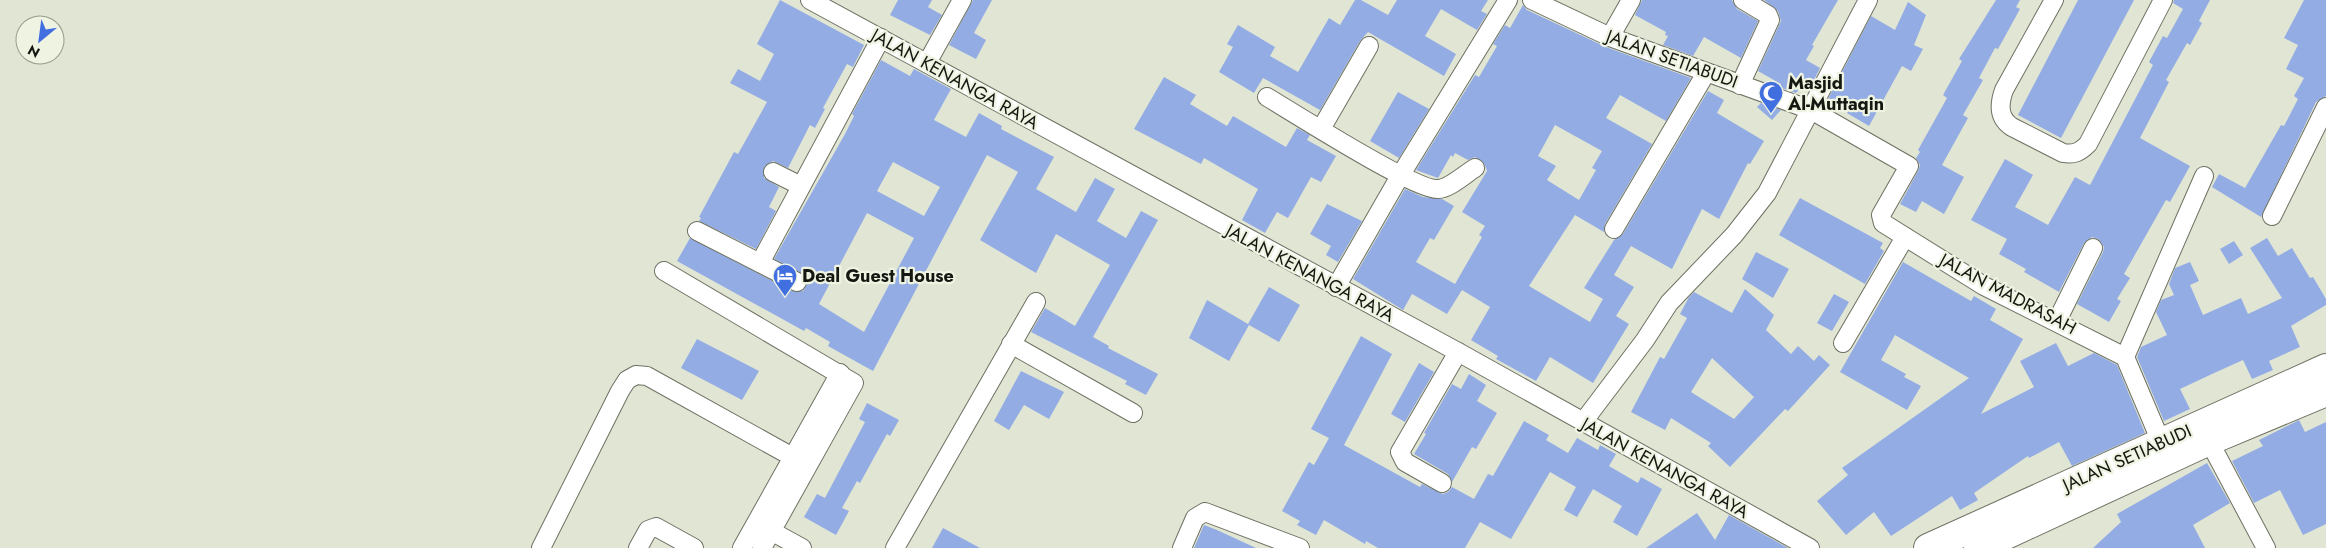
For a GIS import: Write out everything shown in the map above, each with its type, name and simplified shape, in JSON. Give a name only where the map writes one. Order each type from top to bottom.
[{"type":"main road","name":"JALAN SETIABUDI","points":[[1928,548],[2326,368]]},
{"type":"main road","name":"JALAN SETIABUDI","points":[[1978,548],[2209,441],[2326,392]]},
{"type":"street","name":"JALAN KENANGA RAYA","points":[[810,0],[1458,352],[1810,548]]},
{"type":"street","points":[[927,63],[962,0]]},
{"type":"street","points":[[1336,287],[1400,176],[1508,0]]},
{"type":"street","points":[[1610,37],[1631,0]]},
{"type":"street","points":[[1740,85],[1770,20],[1768,15],[1743,0]]},
{"type":"street","points":[[1584,422],[1645,340],[1669,303],[1751,216],[1766,193],[1811,110],[1868,0]]},
{"type":"street","points":[[2054,0],[2004,90],[2000,111],[2007,124],[2063,153],[2070,154],[2083,150],[2088,144],[2163,0]]},
{"type":"street","name":"JALAN SETIABUDI","points":[[1542,2],[1610,37],[1811,110],[1893,157]]},
{"type":"street","points":[[760,263],[881,38]]},
{"type":"street","points":[[1321,129],[1369,46]]},
{"type":"street","points":[[1614,229],[1706,73]]},
{"type":"street","points":[[1267,97],[1400,176],[1440,190],[1475,168]]},
{"type":"street","points":[[2272,216],[2326,108]]},
{"type":"street","name":"JALAN MADRASAH","points":[[1893,157],[1909,166],[1881,215],[1887,227],[1984,286],[2125,357]]},
{"type":"street","points":[[773,172],[801,186]]},
{"type":"street","points":[[2162,442],[2125,357],[2204,176]]},
{"type":"street","points":[[697,231],[797,282]]},
{"type":"street","points":[[1844,343],[1905,237]]},
{"type":"street","points":[[2056,321],[2093,248]]},
{"type":"street","points":[[664,271],[840,373],[762,548]]},
{"type":"street","points":[[895,548],[1036,302]]},
{"type":"street","points":[[1011,344],[1134,413]]},
{"type":"street","points":[[1442,483],[1405,462],[1400,452],[1458,352]]},
{"type":"street","points":[[541,548],[610,407],[627,380],[636,375],[647,376],[800,460]]},
{"type":"street","points":[[2209,441],[2266,548]]},
{"type":"street","points":[[742,548],[800,460]]},
{"type":"street","points":[[1182,548],[1195,518],[1205,512],[1300,548]]},
{"type":"street","points":[[638,548],[648,530],[656,527],[694,548]]},
{"type":"street","points":[[771,530],[802,548]]},
{"type":"building","points":[[780,0],[864,45],[853,67],[847,64],[823,108],[825,109],[815,128],[810,125],[788,168],[773,161],[764,167],[764,178],[779,187],[769,207],[776,211],[756,249],[699,221],[701,218],[699,217],[734,152],[738,154],[767,102],[730,83],[738,69],[760,81],[774,54],[757,44]]},
{"type":"building","points":[[898,0],[932,0],[928,7],[942,15],[930,35],[890,15]]},
{"type":"building","points":[[973,0],[992,0],[974,33],[986,40],[976,59],[949,45]]},
{"type":"building","points":[[1355,0],[1361,0],[1388,15],[1397,0],[1488,0],[1481,11],[1487,14],[1477,30],[1441,9],[1425,36],[1456,54],[1444,76],[1368,32],[1360,41],[1320,110],[1263,78],[1254,93],[1219,72],[1233,47],[1227,44],[1238,25],[1275,47],[1270,56],[1298,72],[1329,18],[1340,25]]},
{"type":"building","points":[[1642,0],[1732,0],[1737,9],[1758,21],[1741,58],[1704,37],[1693,56],[1663,45],[1668,36],[1665,35],[1666,32],[1635,15]]},
{"type":"building","points":[[1764,0],[1838,0],[1812,45],[1814,46],[1806,60],[1820,68],[1810,88],[1805,86],[1804,89],[1801,87],[1796,93],[1779,87],[1781,84],[1758,71],[1781,21],[1778,11]]},
{"type":"building","points":[[1996,0],[2020,0],[2016,7],[2020,9],[1998,49],[1995,48],[1979,78],[1983,80],[1963,115],[1968,118],[1942,165],[1964,177],[1944,214],[1922,201],[1916,212],[1900,204],[1920,165],[1916,158],[1920,152],[1918,150],[1947,98],[1943,95],[1962,61],[1959,59]]},
{"type":"building","points":[[2078,0],[2134,0],[2061,138],[2018,115]]},
{"type":"building","points":[[2174,0],[2210,0],[2199,21],[2202,23],[2190,45],[2187,43],[2166,80],[2169,82],[2140,138],[2190,166],[2170,202],[2166,200],[2124,274],[2130,278],[2117,299],[2121,301],[2109,322],[2077,304],[2103,252],[2104,247],[2098,239],[2092,237],[2084,243],[2059,292],[2024,272],[2026,269],[1999,254],[2007,239],[1971,220],[2005,159],[2033,175],[2015,207],[2048,225],[2075,177],[2090,185],[2153,65],[2149,62],[2163,36],[2167,38],[2183,9],[2173,3]]},
{"type":"building","points":[[2304,0],[2326,0],[2326,96],[2316,102],[2261,217],[2212,187],[2219,174],[2245,188],[2281,125],[2284,126],[2298,99],[2294,96],[2304,78],[2286,69],[2298,45],[2284,38]]},
{"type":"building","points":[[1908,2],[1926,15],[1914,45],[1923,49],[1911,71],[1902,66],[1869,126],[1847,113],[1849,110],[1828,99],[1871,16],[1895,30]]},
{"type":"building","points":[[1523,5],[1527,10],[1606,47],[1691,78],[1666,121],[1620,95],[1606,118],[1652,144],[1605,224],[1604,232],[1575,215],[1529,286],[1590,322],[1603,299],[1584,288],[1614,240],[1623,234],[1708,91],[1724,100],[1717,113],[1764,141],[1750,164],[1748,163],[1719,219],[1702,209],[1672,269],[1631,246],[1614,275],[1634,287],[1616,316],[1629,324],[1593,383],[1550,357],[1536,381],[1496,359],[1498,356],[1471,340],[1490,307],[1462,290],[1447,314],[1412,294],[1403,310],[1353,279],[1405,189],[1423,197],[1442,199],[1454,206],[1434,240],[1430,238],[1416,262],[1455,284],[1482,237],[1479,235],[1485,226],[1462,212],[1487,171],[1484,163],[1475,157],[1468,160],[1455,153],[1453,157],[1451,155],[1438,178],[1416,170],[1475,75],[1479,77],[1497,46],[1493,44],[1505,25],[1510,28]],"holes":[[[1555,125],[1602,151],[1592,168],[1596,170],[1579,200],[1547,180],[1556,166],[1538,156]]]},
{"type":"building","points":[[881,60],[910,76],[914,69],[951,89],[934,120],[966,137],[979,113],[1002,126],[1001,129],[1054,157],[1036,189],[1076,212],[1095,178],[1115,189],[1097,221],[1126,238],[1141,211],[1158,220],[1093,337],[1109,346],[1108,348],[1158,374],[1146,395],[1125,384],[1127,381],[1031,332],[1045,308],[1075,326],[1110,265],[1056,234],[1036,273],[980,240],[1018,172],[987,155],[873,371],[828,346],[830,342],[806,328],[804,331],[677,261],[690,238],[792,291],[803,291],[808,282],[806,276],[774,259],[845,134],[854,116],[852,114]],"holes":[[[893,162],[940,187],[924,216],[877,191]],[[867,213],[914,238],[864,332],[819,304]]]},
{"type":"building","points":[[1164,77],[1196,95],[1190,104],[1227,126],[1233,116],[1286,147],[1297,128],[1310,135],[1307,140],[1336,156],[1321,182],[1311,177],[1288,218],[1277,212],[1265,233],[1242,220],[1258,189],[1204,158],[1201,164],[1134,129]]},
{"type":"building","points":[[1398,92],[1429,109],[1399,158],[1370,141]]},
{"type":"building","points":[[1761,103],[1781,110],[1772,120],[1757,107]]},
{"type":"building","points":[[1800,198],[1883,243],[1880,248],[1884,251],[1865,284],[1779,235]]},
{"type":"building","points":[[1327,204],[1362,221],[1338,262],[1326,255],[1331,246],[1310,234]]},
{"type":"building","points":[[2267,238],[2278,256],[2292,248],[2310,278],[2313,277],[2326,299],[2326,305],[2291,326],[2300,347],[2269,361],[2273,370],[2252,379],[2243,360],[2212,374],[2180,389],[2190,409],[2164,421],[2137,357],[2141,347],[2167,335],[2156,312],[2161,300],[2174,295],[2169,284],[2175,268],[2190,262],[2199,281],[2190,285],[2203,315],[2241,298],[2248,314],[2282,298],[2250,248]]},
{"type":"building","points":[[2234,241],[2243,255],[2229,264],[2220,249]]},
{"type":"building","points":[[1756,252],[1789,269],[1773,298],[1742,279]]},
{"type":"building","points":[[1903,262],[1971,301],[1974,296],[1996,309],[1990,320],[2023,339],[1981,414],[2034,387],[2020,361],[2056,343],[2068,366],[2094,353],[2117,365],[2145,433],[2072,466],[2059,442],[2029,458],[2028,456],[1974,493],[1978,500],[1960,510],[1952,496],[1891,536],[1874,512],[1846,535],[1817,501],[1848,475],[1842,468],[1969,378],[1895,335],[1881,360],[1906,374],[1904,377],[1921,386],[1907,410],[1840,372]]},
{"type":"building","points":[[1269,287],[1300,305],[1279,342],[1249,325],[1229,361],[1189,338],[1207,300],[1248,324]]},
{"type":"building","points":[[1745,289],[1774,315],[1766,330],[1791,354],[1798,346],[1814,361],[1819,355],[1830,365],[1788,411],[1785,409],[1730,467],[1708,446],[1711,443],[1671,418],[1665,430],[1631,412],[1660,357],[1664,359],[1687,318],[1680,314],[1689,297],[1694,292],[1732,313]],"holes":[[[1712,358],[1754,397],[1734,419],[1691,392]]]},
{"type":"building","points":[[1834,294],[1849,302],[1832,331],[1817,323]]},
{"type":"building","points":[[1361,336],[1392,354],[1344,445],[1420,487],[1422,484],[1443,494],[1452,487],[1474,499],[1488,474],[1493,476],[1524,421],[1549,435],[1546,440],[1568,453],[1577,438],[1598,450],[1600,445],[1616,454],[1609,466],[1638,483],[1641,477],[1662,489],[1637,536],[1613,522],[1622,506],[1593,489],[1577,517],[1564,510],[1576,487],[1550,472],[1511,539],[1480,522],[1465,548],[1378,548],[1366,541],[1365,544],[1324,520],[1316,535],[1297,525],[1300,521],[1282,511],[1309,462],[1314,465],[1329,438],[1311,429]]},
{"type":"building","points":[[697,339],[759,371],[742,400],[681,368]]},
{"type":"building","points":[[1419,363],[1434,372],[1405,422],[1391,414]]},
{"type":"building","points":[[1021,371],[1064,392],[1049,419],[1024,405],[1009,430],[994,421]]},
{"type":"building","points":[[1469,374],[1486,385],[1477,401],[1497,413],[1476,449],[1472,447],[1452,482],[1448,474],[1414,454],[1452,384],[1461,389]]},
{"type":"building","points":[[867,403],[899,420],[890,436],[887,434],[860,483],[857,481],[842,508],[849,511],[836,535],[804,517],[817,494],[825,498],[865,422],[859,419]]},
{"type":"building","points":[[2299,420],[2305,432],[2326,422],[2326,524],[2303,535],[2280,490],[2254,503],[2232,461],[2263,446],[2259,440]]},
{"type":"building","points":[[2207,463],[2230,503],[2193,525],[2205,548],[2093,548],[2121,522],[2117,514]]},
{"type":"building","points":[[1697,513],[1715,540],[1729,515],[1788,548],[1646,548]]},
{"type":"building","points":[[1204,525],[1217,530],[1256,548],[1194,548]]},
{"type":"building","points":[[943,528],[980,548],[932,548]]},
{"type":"place","name":"Masjid Al-Muttaqin","points":[[1771,114]]},
{"type":"place","name":"Deal Guest House","points":[[785,297]]}]
